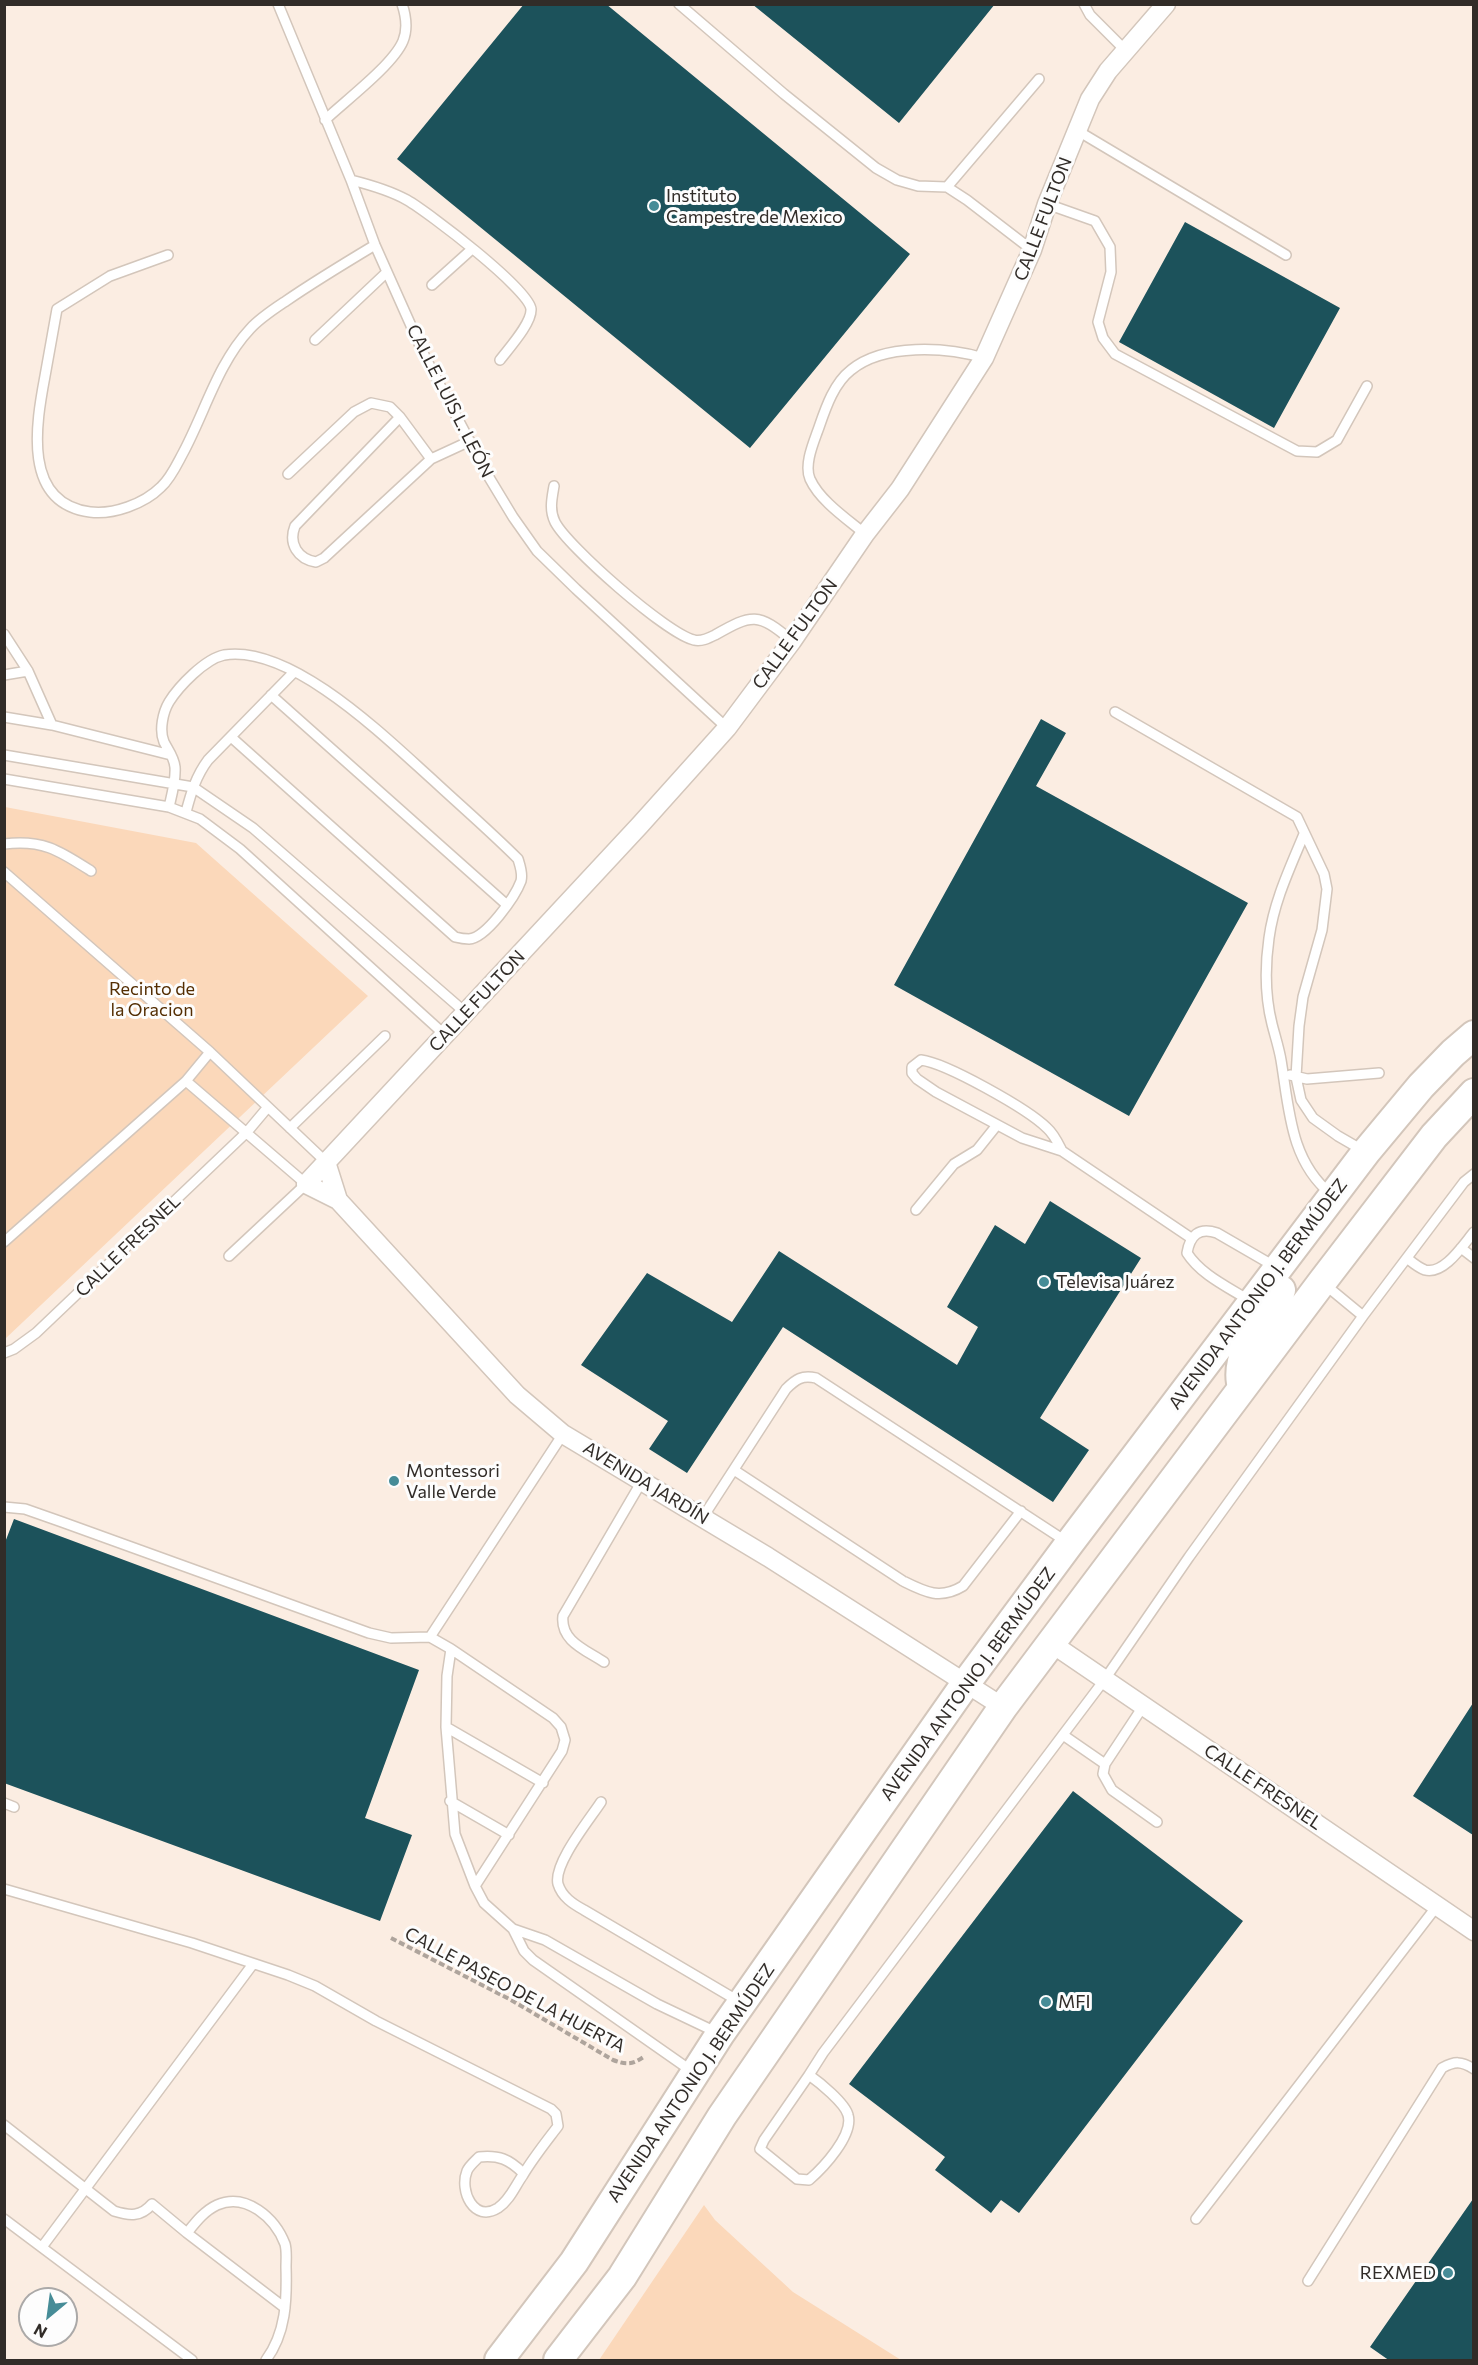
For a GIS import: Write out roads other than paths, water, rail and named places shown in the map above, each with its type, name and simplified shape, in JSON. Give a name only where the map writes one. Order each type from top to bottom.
[{"type":"main road","name":"AVENIDA ANTONIO J. BERMÚDEZ","points":[[499,2361],[574,2262],[720,2034],[966,1683],[1366,1152],[1422,1086],[1473,1035]]},
{"type":"main road","points":[[558,2361],[622,2277],[722,2116],[1003,1707],[1322,1282],[1434,1136],[1473,1093]]},
{"type":"main road","points":[[1242,1388],[1241,1368],[1245,1352],[1281,1290],[1279,1269]]},
{"type":"main road","points":[[1173,1479],[1162,1461],[1162,1447],[1207,1385],[1212,1366],[1212,1354]]},
{"type":"street","name":"CALLE FULTON","points":[[306,1184],[727,728],[792,641],[865,534],[906,480],[984,358],[1032,250],[1047,204],[1090,99],[1108,71],[1166,4]]},
{"type":"street","name":"AVENIDA JARDÍN","points":[[326,1162],[338,1200]]},
{"type":"street","name":"AVENIDA JARDÍN","points":[[306,1184],[338,1200],[504,1381],[563,1434],[703,1517],[1003,1707]]},
{"type":"street","name":"CALLE FRESNEL","points":[[1051,1643],[1473,1931]]},
{"type":"lane","name":"CALLE LUIS L. LEÓN","points":[[278,4],[351,180],[375,245],[425,357],[513,517],[537,551],[619,631],[727,728]]},
{"type":"lane","points":[[325,120],[374,75],[399,48],[407,25],[402,4]]},
{"type":"lane","points":[[679,4],[784,94],[876,168],[897,180],[918,186],[947,188],[967,200],[1032,250]]},
{"type":"lane","points":[[1084,4],[1090,15],[1126,51]]},
{"type":"lane","points":[[947,188],[1039,79]]},
{"type":"lane","points":[[1078,131],[1286,255]]},
{"type":"lane","points":[[351,180],[380,187],[408,201],[449,228],[521,292],[531,307],[531,314],[500,360]]},
{"type":"lane","points":[[1047,204],[1095,221],[1110,247],[1111,272],[1098,322],[1103,338],[1115,354],[1297,451],[1317,452],[1337,440],[1367,386]]},
{"type":"lane","points":[[168,255],[110,276],[57,309],[38,416],[37,449],[40,470],[51,493],[65,504],[82,511],[97,513],[117,511],[141,501],[161,488],[188,444],[220,374],[250,328],[317,279],[375,245]]},
{"type":"lane","points":[[432,285],[472,249]]},
{"type":"lane","points":[[315,340],[387,272]]},
{"type":"lane","points":[[865,534],[817,491],[809,477],[808,465],[814,441],[824,411],[837,386],[849,371],[866,360],[886,354],[932,350],[962,352],[984,358]]},
{"type":"lane","points":[[288,474],[354,412],[371,403],[380,403],[390,407],[431,459]]},
{"type":"lane","points":[[400,417],[302,517],[292,533],[294,547],[301,557],[316,562],[324,558],[431,459],[470,441]]},
{"type":"lane","points":[[554,486],[551,512],[555,523],[564,535],[601,571],[671,628],[695,640],[704,640],[738,621],[758,619],[769,622],[792,641]]},
{"type":"lane","points":[[4,634],[14,646],[28,671],[52,725]]},
{"type":"lane","points":[[169,807],[174,783],[174,763],[161,730],[169,702],[204,665],[221,656],[236,655],[272,662],[332,694],[362,716],[518,859],[522,872],[521,882],[493,924],[482,934],[470,939],[455,937],[231,737]]},
{"type":"lane","points":[[4,675],[28,671]]},
{"type":"lane","points":[[186,812],[193,787],[208,760],[294,672]]},
{"type":"lane","points":[[271,695],[507,904]]},
{"type":"lane","points":[[1115,712],[1297,817],[1324,874],[1327,889],[1322,930],[1303,997],[1296,1077],[1301,1100],[1313,1118],[1338,1137],[1366,1152]]},
{"type":"lane","points":[[4,717],[52,725],[171,755]]},
{"type":"lane","points":[[4,755],[193,787],[253,828],[466,1013]]},
{"type":"lane","points":[[4,779],[169,807],[186,812],[218,831],[240,849],[445,1035]]},
{"type":"lane","points":[[1304,834],[1274,905],[1266,964],[1269,1005],[1293,1130],[1303,1160],[1319,1185],[1333,1196]]},
{"type":"lane","points":[[4,844],[26,841],[58,850],[91,871]]},
{"type":"lane","points":[[4,872],[210,1052],[326,1162]]},
{"type":"lane","points":[[290,1128],[386,1036]]},
{"type":"lane","points":[[4,1242],[186,1081],[210,1052]]},
{"type":"lane","points":[[1062,1151],[1052,1133],[1035,1118],[945,1066],[921,1060],[915,1063],[912,1073],[936,1092],[1034,1143],[1062,1151],[1191,1238]]},
{"type":"lane","points":[[1283,1072],[1296,1077],[1335,1078],[1379,1073]]},
{"type":"lane","points":[[186,1081],[306,1184],[229,1256]]},
{"type":"lane","name":"CALLE FRESNEL","points":[[4,1353],[14,1349],[36,1333],[247,1132],[268,1107]]},
{"type":"lane","points":[[916,1210],[954,1164],[977,1150],[997,1125]]},
{"type":"lane","points":[[809,2075],[843,2106],[848,2114],[849,2122],[844,2138],[821,2170],[809,2180],[797,2179],[760,2149],[809,2075],[1105,1679],[1189,1557],[1363,1317],[1464,1182],[1473,1174]]},
{"type":"lane","points":[[1252,1303],[1203,1271],[1192,1260],[1187,1253],[1191,1238],[1207,1230],[1216,1233],[1279,1269]]},
{"type":"lane","points":[[1408,1259],[1423,1269],[1431,1270],[1442,1266],[1461,1248],[1473,1232]]},
{"type":"lane","points":[[1461,1248],[1473,1258]]},
{"type":"lane","points":[[1322,1282],[1363,1317]]},
{"type":"lane","points":[[703,1517],[786,1389],[805,1376],[816,1378],[1069,1544]]},
{"type":"lane","points":[[430,1636],[563,1434]]},
{"type":"lane","points":[[734,1470],[903,1581],[922,1591],[937,1594],[951,1593],[963,1586],[1021,1511]]},
{"type":"lane","points":[[604,1662],[570,1640],[562,1625],[563,1617],[642,1482]]},
{"type":"lane","points":[[4,1507],[25,1509],[369,1634],[391,1638],[430,1636],[553,1718],[561,1727],[565,1740],[562,1751],[543,1784],[475,1886]]},
{"type":"lane","points":[[451,1649],[447,1676],[446,1727],[450,1801],[455,1834],[484,1903],[513,1929],[524,1951],[533,1960],[694,2073]]},
{"type":"lane","points":[[1144,1705],[1105,1764],[1103,1774],[1112,1790],[1158,1822]]},
{"type":"lane","points":[[446,1727],[543,1784]]},
{"type":"lane","points":[[1063,1735],[1105,1764]]},
{"type":"lane","points":[[450,1801],[509,1835]]},
{"type":"lane","points":[[601,1802],[562,1865],[558,1883],[562,1893],[569,1901],[742,2003]]},
{"type":"lane","points":[[4,1803],[14,1807]]},
{"type":"lane","points":[[4,1889],[192,1943],[315,1986],[376,2021],[551,2109],[556,2114],[558,2126],[523,2173],[508,2198],[498,2208],[489,2212],[477,2209],[467,2201],[464,2188],[467,2170],[479,2157],[496,2155],[512,2162],[523,2173]]},
{"type":"lane","points":[[1196,2219],[1437,1906]]},
{"type":"lane","points":[[513,1929],[545,1940],[657,2004],[720,2034]]},
{"type":"lane","points":[[42,2247],[253,1964]]},
{"type":"lane","points":[[1308,2281],[1442,2068],[1454,2062],[1460,2062],[1473,2069]]},
{"type":"lane","points":[[4,2125],[114,2211],[135,2215],[145,2211],[152,2204],[285,2308]]},
{"type":"lane","points":[[187,2233],[199,2218],[218,2205],[236,2201],[256,2207],[275,2226],[285,2246],[285,2308],[281,2330],[266,2361]]},
{"type":"lane","points":[[4,2219],[192,2361]]},
{"type":"place","name":"Instituto Campestre de Mexico","points":[[654,206]]},
{"type":"place","name":"Televisa Juárez","points":[[1044,1282]]},
{"type":"place","name":"Montessori Valle Verde","points":[[394,1481]]},
{"type":"place","name":"MFI","points":[[1046,2002]]},
{"type":"place","name":"REXMED","points":[[1448,2273]]},
{"type":"park label","name":"Recinto de la Oracion","points":[[152,999]]}]
